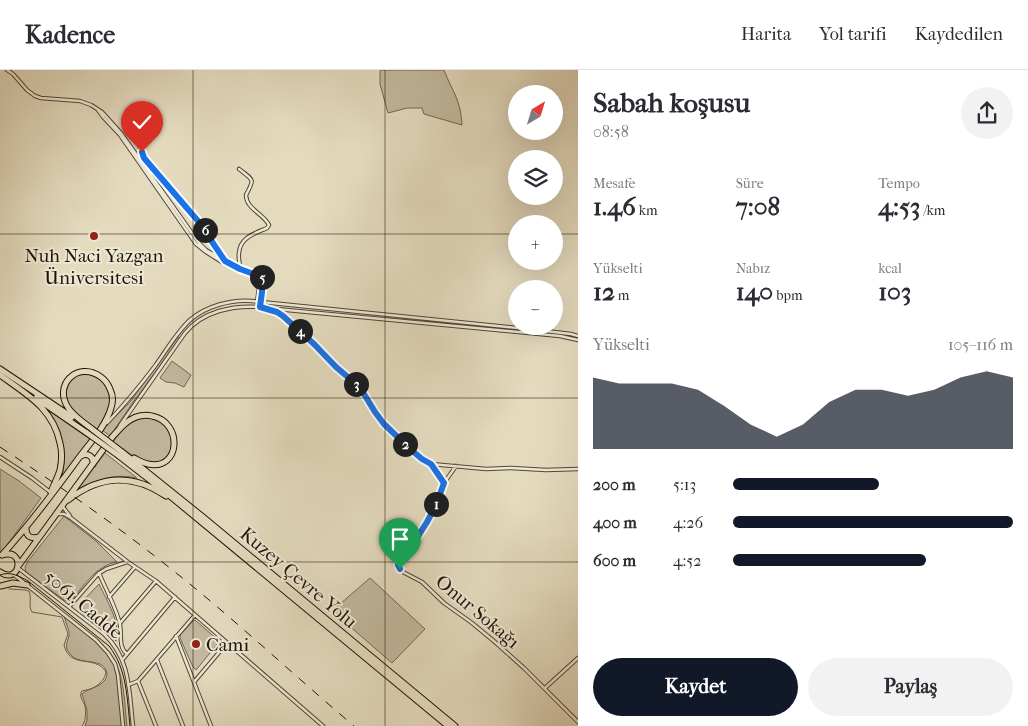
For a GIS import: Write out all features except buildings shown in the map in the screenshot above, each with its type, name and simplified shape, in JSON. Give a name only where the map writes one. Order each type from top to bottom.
[{"type":"highway","points":[[0,368],[90,431],[121,454],[144,464],[150,465],[166,461],[173,453],[175,443],[171,429],[155,416],[139,416],[130,420],[113,436],[92,465],[62,506],[40,537],[1,587]]},
{"type":"highway","points":[[1,556],[26,528],[101,429],[112,407],[112,394],[107,383],[97,375],[85,371],[73,374],[66,383],[63,395],[68,409],[90,431]]},
{"type":"highway","points":[[0,374],[90,431]]},
{"type":"highway","points":[[0,374],[38,403],[55,426],[60,440],[62,459],[60,472],[48,500]]},
{"type":"highway","points":[[80,456],[86,454],[90,456],[93,460],[92,465]]},
{"type":"highway","name":"Kuzey Çevre Yolu","points":[[121,454],[448,726]]},
{"type":"highway","name":"Kuzey Çevre Yolu","points":[[121,454],[211,523],[455,726]]},
{"type":"highway","points":[[62,506],[76,494],[97,484],[109,480],[129,480],[142,483],[157,490],[200,521]]},
{"type":"highway","points":[[26,528],[29,537],[40,537]]},
{"type":"highway","points":[[1,556],[8,554],[14,556],[18,561],[18,566]]},
{"type":"highway","points":[[0,572],[4,575],[11,575]]},
{"type":"highway","points":[[1,587],[13,583],[27,585]]},
{"type":"street","points":[[7,70],[13,74],[26,90],[35,96],[80,101],[102,112],[122,133],[196,240],[206,250],[225,261],[240,269],[260,275],[262,278],[259,302]]},
{"type":"street","points":[[98,110],[120,135],[196,244],[203,251],[224,264],[259,279],[260,307]]},
{"type":"street","points":[[129,134],[138,143],[144,158],[198,221],[225,261]]},
{"type":"street","points":[[239,170],[252,181],[252,185],[246,195],[247,201],[269,225],[268,228],[249,236],[243,242],[239,252],[240,269]]},
{"type":"street","points":[[101,429],[124,405],[191,319],[207,310],[224,304],[242,301],[259,302],[537,330],[578,336]]},
{"type":"street","points":[[260,307],[277,312],[283,316],[314,344],[359,388],[377,415],[390,430],[419,456],[431,464],[444,483]]},
{"type":"street","points":[[113,436],[185,333],[205,317],[222,310],[260,307],[560,336],[578,340]]},
{"type":"street","points":[[0,457],[51,493]]},
{"type":"street","points":[[431,464],[486,469],[578,469]]},
{"type":"street","name":"Onur Sokağı","points":[[456,466],[444,483],[430,516],[415,541],[400,559],[398,563],[399,568],[402,572],[424,584],[444,603],[485,633],[545,688],[578,722]]},
{"type":"street","points":[[62,506],[71,518]]},
{"type":"street","points":[[55,516],[60,513],[71,518],[156,582],[323,726]]},
{"type":"street","points":[[69,607],[99,574],[106,569],[128,562]]},
{"type":"street","name":"5061. Cadde","points":[[18,566],[108,637],[116,648],[127,673],[133,726]]},
{"type":"street","points":[[109,597],[135,566]]},
{"type":"street","points":[[99,574],[120,623],[121,647],[127,654]]},
{"type":"street","name":"5061. Cadde","points":[[11,575],[27,585],[96,640],[108,653],[118,675],[123,726]]},
{"type":"street","points":[[120,623],[156,582]]},
{"type":"street","points":[[122,659],[175,597]]},
{"type":"street","points":[[128,685],[138,680],[195,615]]},
{"type":"street","points":[[176,636],[211,726]]},
{"type":"street","points":[[194,682],[227,643]]},
{"type":"street","points":[[545,688],[578,658]]},
{"type":"street","points":[[156,659],[182,726]]},
{"type":"street","points":[[138,680],[156,726]]},
{"type":"shaded area","points":[[381,70],[444,70],[458,102],[462,125],[424,114],[422,108],[407,108],[388,113],[380,84]]},
{"type":"shaded area","points":[[178,337],[180,338],[110,436],[102,430],[130,402]]},
{"type":"shaded area","points":[[172,361],[191,375],[184,387],[166,382],[160,378]]},
{"type":"shaded area","points":[[87,373],[102,380],[110,392],[107,412],[97,430],[75,414],[67,404],[66,392],[70,380],[77,375]]},
{"type":"shaded area","points":[[49,410],[91,440],[61,480],[64,462],[63,444],[61,435]]},
{"type":"shaded area","points":[[144,417],[156,419],[164,424],[174,442],[168,458],[154,464],[136,458],[113,442],[127,426]]},
{"type":"shaded area","points":[[105,453],[137,478],[112,477],[90,484],[75,493]]},
{"type":"shaded area","points":[[0,469],[41,498],[0,555]]},
{"type":"shaded area","points":[[64,516],[97,542],[117,562],[103,567],[86,582],[72,600],[68,601],[26,572],[25,567]]},
{"type":"shaded area","points":[[370,578],[425,629],[392,663],[332,611]]},
{"type":"shaded area","points":[[99,584],[115,620],[117,627],[116,641],[80,610],[80,604]]},
{"type":"shaded area","points":[[64,613],[97,639],[112,656],[123,685],[127,726],[85,726],[87,710],[82,694],[103,683],[107,673],[102,665],[76,659],[68,651],[66,645],[69,632]]},
{"type":"shaded area","points":[[195,620],[219,642],[196,670],[180,638],[180,635]]},
{"type":"waterway","points":[[9,589],[29,591],[32,612],[62,617],[68,634],[64,645],[67,653],[77,660],[96,664],[106,672],[98,685],[81,693],[86,711],[82,726]]},
{"type":"tram line","points":[[0,575],[11,574],[28,581],[109,646],[123,674],[130,726]]},
{"type":"railway","points":[[0,447],[82,502],[161,561],[354,726]]},
{"type":"place","name":"Nuh Naci Yazgan Üniversitesi","points":[[94,236]]},
{"type":"place","name":"Cami","points":[[196,644]]},
{"type":"route","points":[[142,152],[144,158],[198,221],[225,261],[262,277],[260,307],[277,312],[289,320],[336,367],[353,381],[384,424],[419,456],[431,464],[444,483],[427,522],[415,541],[399,560],[398,565],[400,569]]}]
